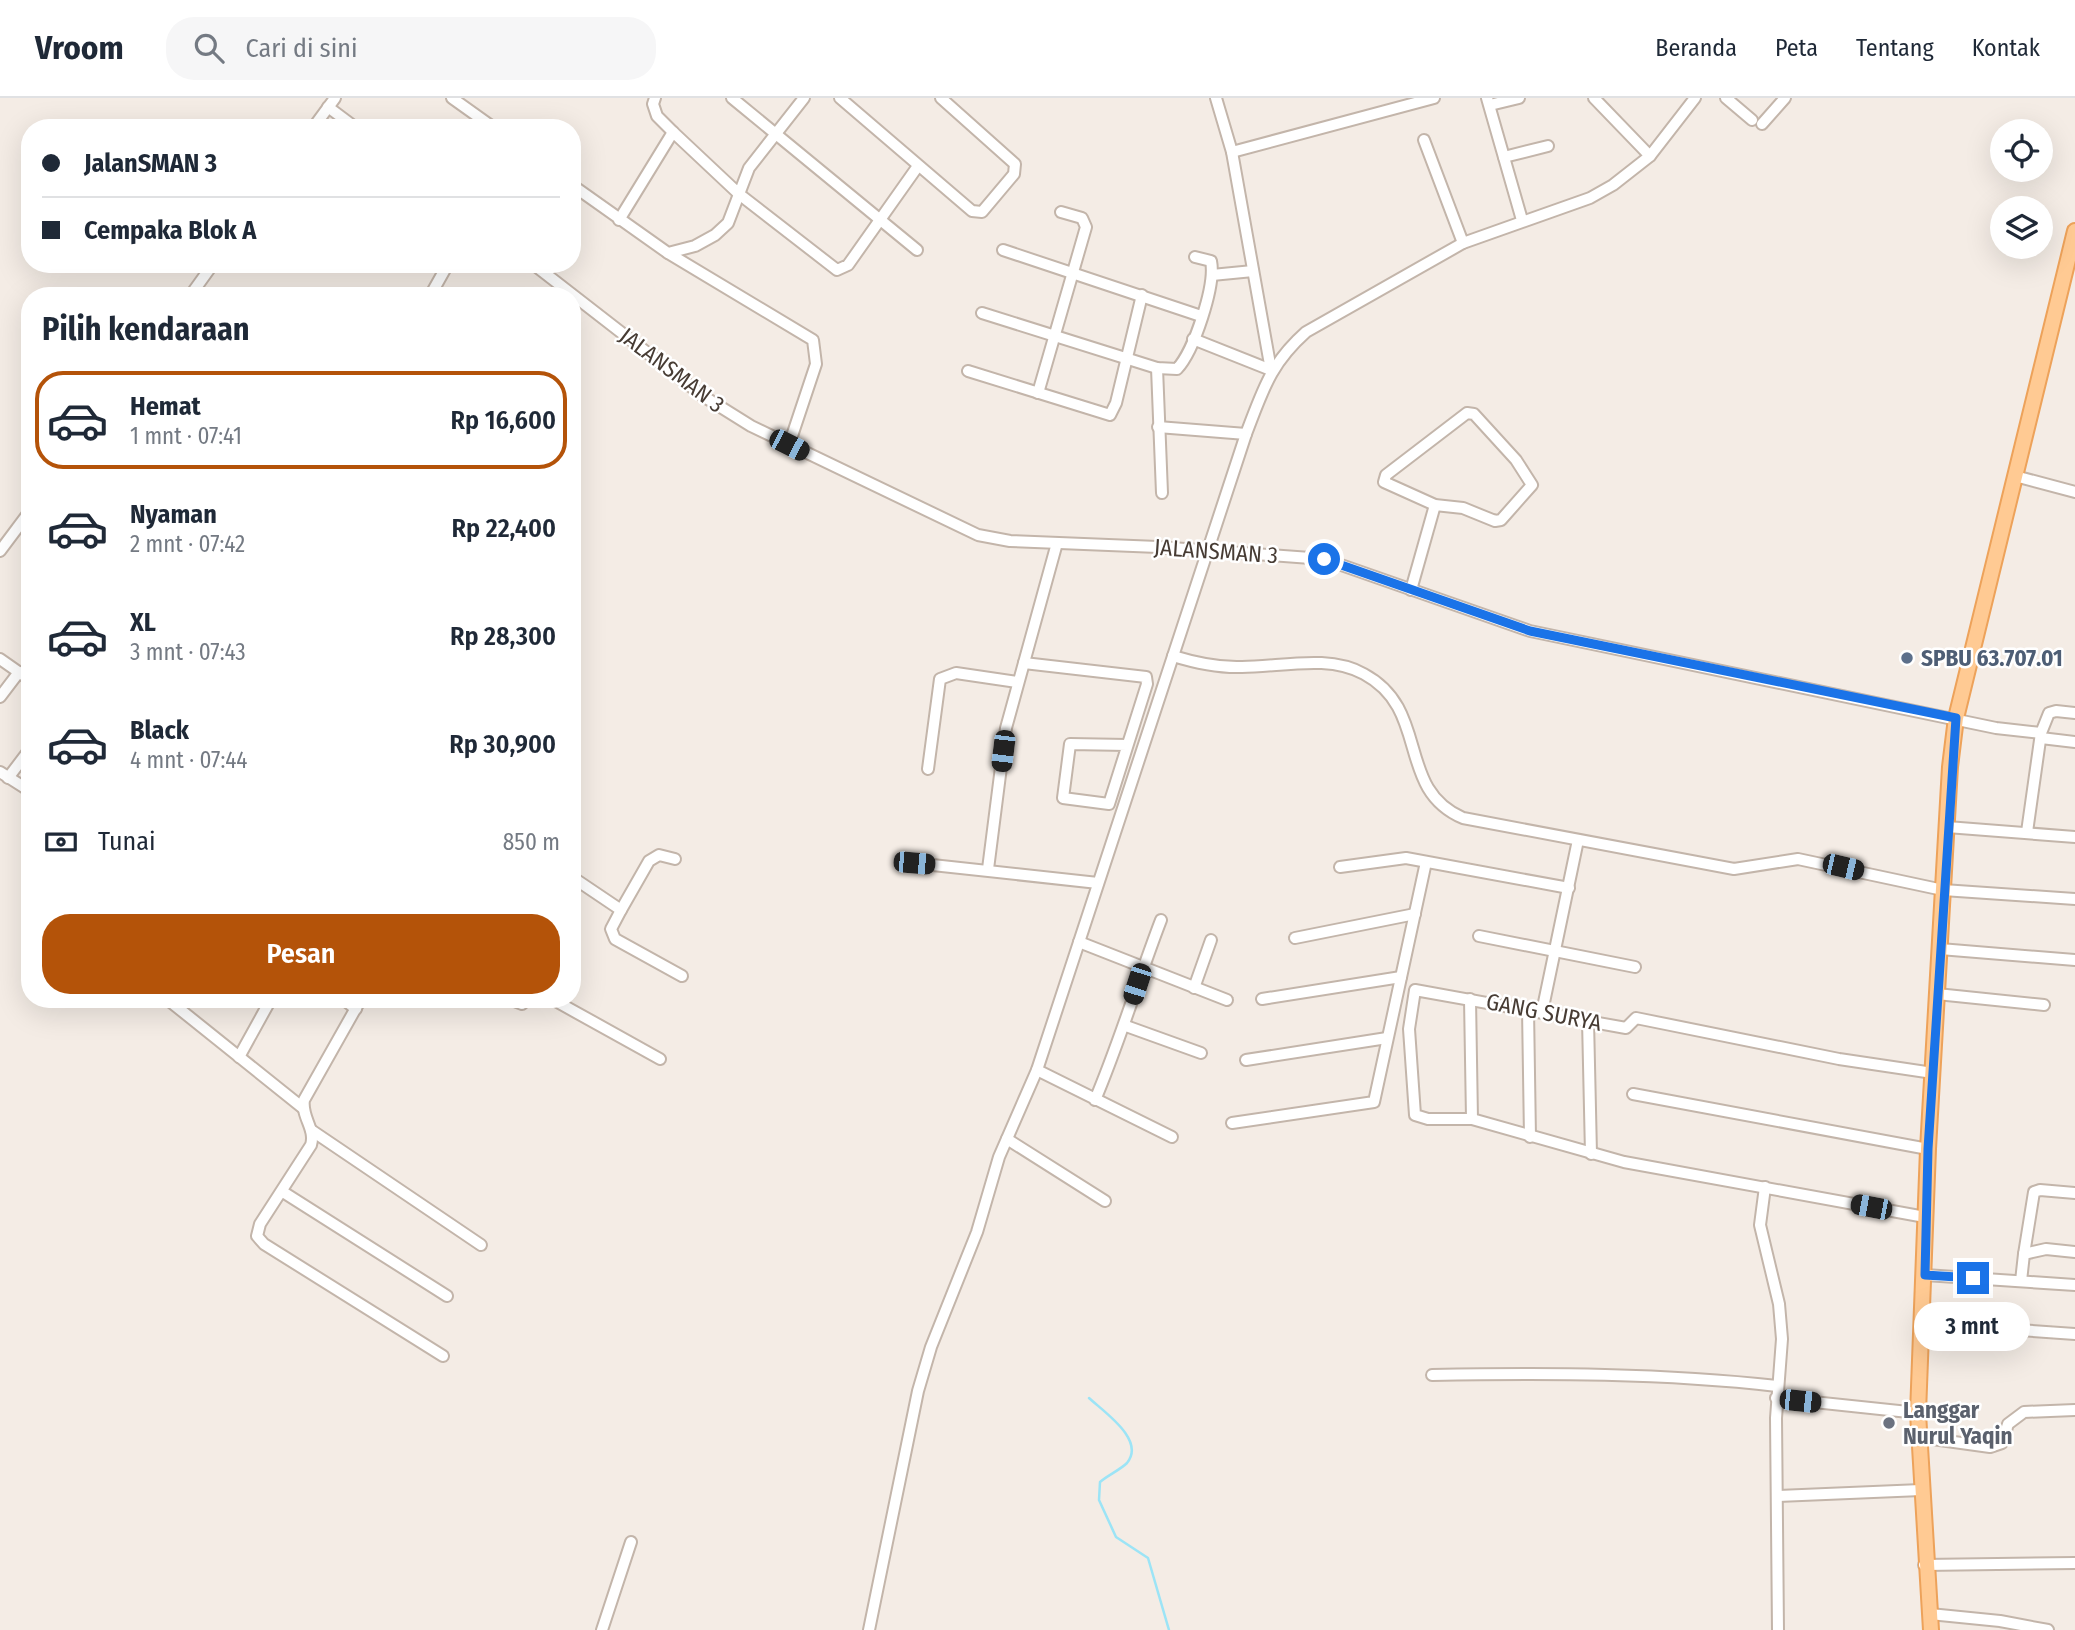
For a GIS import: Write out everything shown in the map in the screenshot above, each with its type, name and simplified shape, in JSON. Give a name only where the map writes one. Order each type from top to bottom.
[{"type":"main road","points":[[1931,1630],[1924,1565],[1917,1437],[1928,1149],[1956,718],[2015,476],[2069,281],[2075,231]]},
{"type":"street","points":[[452,98],[481,119]]},
{"type":"street","points":[[655,98],[653,104],[657,116],[673,132],[739,194],[837,270],[848,265],[918,166]]},
{"type":"street","points":[[732,98],[917,250]]},
{"type":"street","points":[[668,253],[695,246],[715,235],[728,223],[749,168],[804,98]]},
{"type":"street","points":[[840,98],[977,213],[987,209],[1014,174],[1015,163],[941,98]]},
{"type":"street","points":[[1216,98],[1232,152],[1271,370]]},
{"type":"street","points":[[1232,152],[1434,98]]},
{"type":"street","points":[[1519,98],[1489,102],[1522,220]]},
{"type":"street","points":[[1594,98],[1650,156]]},
{"type":"street","points":[[1726,98],[1757,122],[1785,98]]},
{"type":"street","points":[[869,1630],[918,1391],[931,1347],[978,1232],[1007,1139],[1037,1070],[1246,434],[1271,370],[1287,349],[1306,332],[1463,243],[1590,198],[1630,174],[1650,156],[1690,100]]},
{"type":"street","points":[[320,119],[332,103],[347,119]]},
{"type":"street","points":[[619,220],[673,132]]},
{"type":"street","points":[[1424,140],[1463,243]]},
{"type":"street","points":[[1504,157],[1548,146]]},
{"type":"street","points":[[581,192],[668,253],[813,340],[817,354],[816,365],[789,445]]},
{"type":"street","points":[[1038,393],[1086,222],[1061,212]]},
{"type":"street","points":[[1003,250],[1201,316]]},
{"type":"street","points":[[982,313],[1157,368],[1177,369],[1193,340],[1212,275],[1211,261],[1195,257]]},
{"type":"street","points":[[1212,275],[1253,271]]},
{"type":"street","name":"JALANSMAN 3","points":[[545,273],[563,287]]},
{"type":"street","points":[[968,371],[1110,415],[1116,403],[1142,295]]},
{"type":"street","name":"JALANSMAN 3","points":[[581,301],[703,396],[751,426],[978,535],[1003,540],[1324,559],[1530,631],[2075,742]]},
{"type":"street","points":[[1193,340],[1271,370]]},
{"type":"street","points":[[1157,368],[1161,493]]},
{"type":"street","points":[[1467,413],[1474,414],[1516,460],[1532,485],[1501,520],[1495,521],[1464,508],[1436,505],[1389,485],[1384,479],[1467,413]]},
{"type":"street","points":[[1158,427],[1246,434]]},
{"type":"street","points":[[2015,476],[2075,492]]},
{"type":"street","points":[[1411,590],[1436,505]]},
{"type":"street","points":[[0,551],[21,523]]},
{"type":"street","points":[[988,869],[1006,728],[1057,543]]},
{"type":"street","points":[[1173,656],[1203,664],[1239,668],[1319,663],[1346,667],[1366,674],[1392,695],[1402,710],[1422,780],[1438,802],[1452,813],[1476,822],[1734,869],[1753,869],[1787,860],[1818,862],[1943,890],[2075,899]]},
{"type":"street","points":[[0,659],[19,672],[0,697]]},
{"type":"street","points":[[1024,663],[1146,677],[1147,684],[1109,804],[1063,798],[1070,744],[1127,745]]},
{"type":"street","points":[[928,769],[940,679],[956,673],[1017,682]]},
{"type":"street","points":[[2027,832],[2041,735],[2049,713],[2056,710],[2075,713]]},
{"type":"street","points":[[21,758],[4,775],[21,785]]},
{"type":"street","points":[[1947,827],[2075,837]]},
{"type":"street","points":[[1542,1012],[1578,840]]},
{"type":"street","points":[[675,859],[659,855],[649,861],[611,929],[615,939],[682,976]]},
{"type":"street","points":[[1340,867],[1406,858],[1569,888]]},
{"type":"street","points":[[1232,1123],[1374,1102],[1426,862]]},
{"type":"street","points":[[914,863],[1098,883]]},
{"type":"street","points":[[581,883],[621,910]]},
{"type":"street","points":[[1295,938],[1415,914]]},
{"type":"street","points":[[1095,1100],[1126,1026],[1143,967],[1161,920]]},
{"type":"street","points":[[1479,936],[1635,967]]},
{"type":"street","points":[[1194,988],[1211,940]]},
{"type":"street","points":[[1079,942],[1227,1000]]},
{"type":"street","points":[[1940,949],[2075,960]]},
{"type":"street","points":[[1262,999],[1400,982]]},
{"type":"street","name":"GANG SURYA","points":[[1400,982],[1415,990],[1626,1028],[1636,1018],[1839,1059],[1933,1073]]},
{"type":"street","points":[[1415,990],[1409,1029],[1413,1110],[1417,1118],[1472,1119],[1591,1154],[1925,1217]]},
{"type":"street","points":[[1937,994],[2044,1005]]},
{"type":"street","points":[[1470,999],[1472,1119]]},
{"type":"street","points":[[178,1008],[303,1108]]},
{"type":"street","points":[[239,1057],[266,1008]]},
{"type":"street","points":[[356,1008],[304,1100],[303,1108],[311,1130],[311,1145],[260,1224],[257,1231],[259,1240],[332,1289],[443,1356]]},
{"type":"street","points":[[568,1008],[660,1059]]},
{"type":"street","points":[[1528,1009],[1530,1137]]},
{"type":"street","points":[[1588,1020],[1591,1154]]},
{"type":"street","points":[[1126,1026],[1202,1053]]},
{"type":"street","points":[[1246,1060],[1387,1038]]},
{"type":"street","points":[[1037,1070],[1172,1137]]},
{"type":"street","points":[[1633,1094],[1928,1149]]},
{"type":"street","points":[[311,1130],[481,1245]]},
{"type":"street","points":[[1007,1139],[1105,1201]]},
{"type":"street","points":[[1765,1187],[1760,1225],[1781,1320],[1777,1392],[1778,1630]]},
{"type":"street","points":[[2021,1281],[2034,1192],[2040,1190],[2075,1193]]},
{"type":"street","points":[[283,1192],[447,1296]]},
{"type":"street","points":[[2024,1254],[2046,1249],[2075,1252]]},
{"type":"street","points":[[1925,1275],[2075,1286]]},
{"type":"street","points":[[1922,1323],[2075,1334]]},
{"type":"street","points":[[1432,1375],[1640,1376],[1718,1380],[1777,1392],[1918,1413]]},
{"type":"street","points":[[1917,1437],[1990,1447],[2002,1443],[2008,1424],[2024,1412],[2075,1410]]},
{"type":"street","points":[[1778,1496],[1921,1490]]},
{"type":"street","points":[[602,1630],[631,1542]]},
{"type":"street","points":[[1924,1565],[2075,1563]]},
{"type":"street","points":[[1930,1614],[2000,1621],[2048,1630]]},
{"type":"waterway","points":[[1089,1398],[1121,1427],[1131,1445],[1127,1463],[1100,1482],[1099,1500],[1116,1537],[1148,1558],[1169,1630]]},
{"type":"place","name":"SPBU 63.707.01","points":[[1907,658]]},
{"type":"place","name":"Langgar Nurul Yaqin","points":[[1889,1423]]},
{"type":"route","points":[[1324,559],[1530,631],[1956,718],[1928,1149],[1925,1275],[1973,1278]]}]
